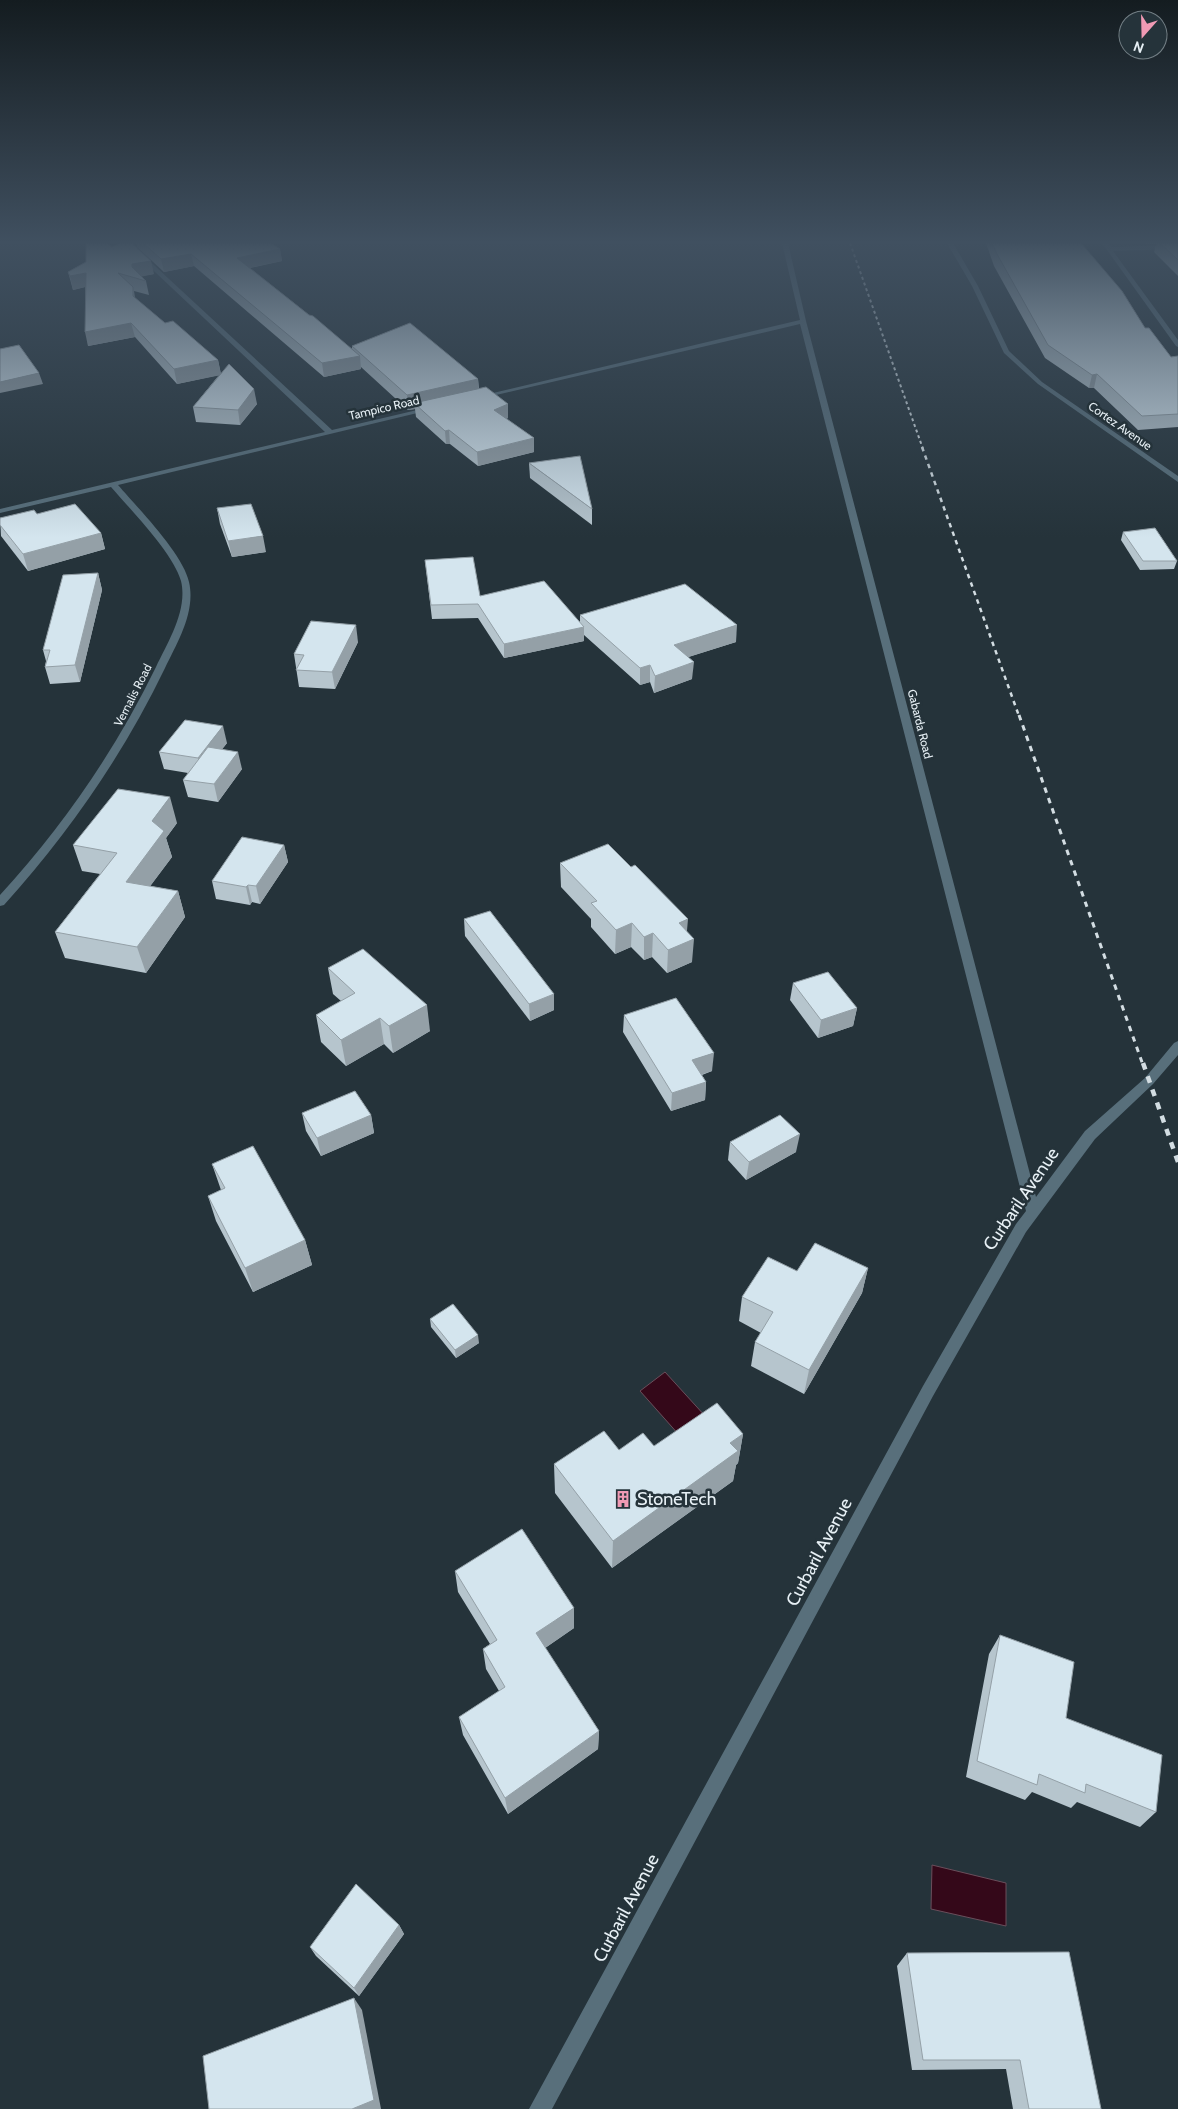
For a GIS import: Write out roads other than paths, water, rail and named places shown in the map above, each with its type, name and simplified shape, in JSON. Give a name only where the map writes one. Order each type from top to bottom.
[{"type":"street","points":[[232,341],[330,432]]},
{"type":"street","points":[[474,398],[715,341]]},
{"type":"street","name":"Gabarda Road","points":[[807,341],[1033,1212]]},
{"type":"street","name":"Cortez Avenue","points":[[1001,341],[1006,352],[1023,370],[1178,480]]},
{"type":"street","name":"Tampico Road","points":[[0,511],[436,408]]},
{"type":"street","name":"Vernalis Road","points":[[0,902],[37,863],[108,763],[142,707],[182,621],[184,581],[176,565],[113,484]]},
{"type":"street","name":"Curbaril Avenue","points":[[540,2109],[928,1391],[1021,1228],[1090,1135],[1149,1081],[1178,1046]]},
{"type":"railway","points":[[885,341],[923,449]]},
{"type":"railway","points":[[922,447],[1019,716]]},
{"type":"railway","points":[[1019,715],[1143,1065]]},
{"type":"railway","points":[[1143,1063],[1178,1162]]},
{"type":"place","name":"StoneTech","points":[[623,1499]]}]
